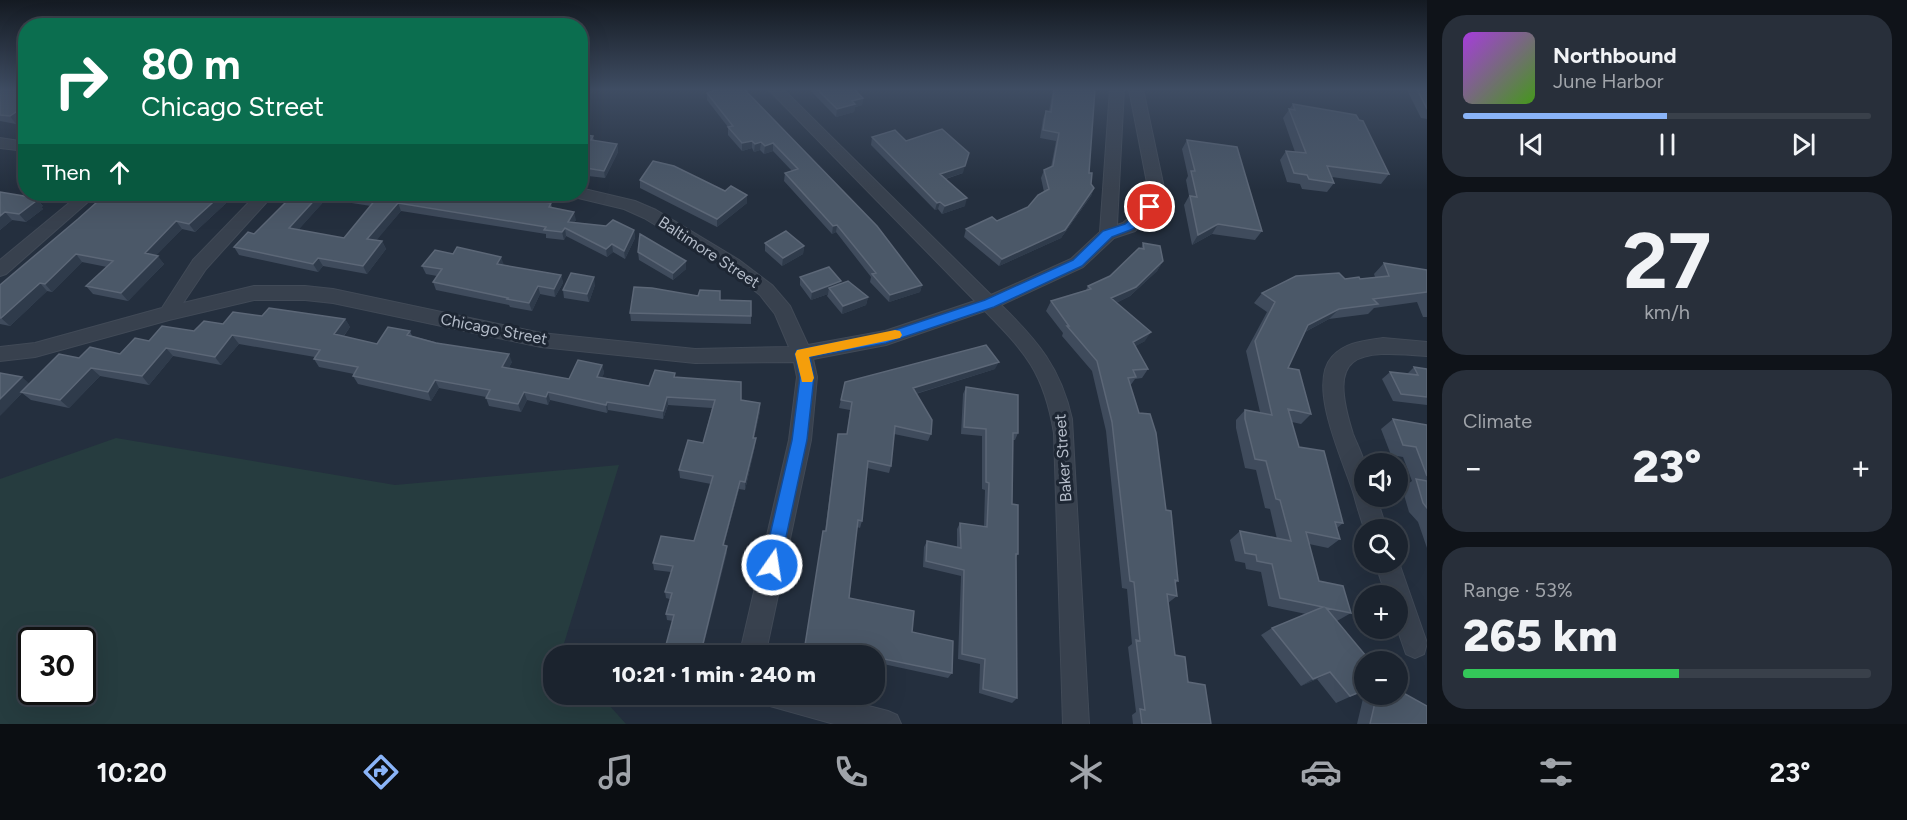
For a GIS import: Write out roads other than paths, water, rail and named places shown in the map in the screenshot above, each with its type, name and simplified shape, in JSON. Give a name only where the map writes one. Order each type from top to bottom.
[{"type":"street","name":"Baker Street","points":[[809,123],[1027,342],[1046,369],[1059,399],[1064,433],[1076,724]]},
{"type":"street","points":[[1108,234],[1116,123]]},
{"type":"street","name":"Chicago Street","points":[[0,354],[35,350],[169,313],[254,293],[305,293],[333,296],[541,340],[695,356],[802,354],[886,338],[989,303],[1077,263],[1108,234],[1129,227],[1150,207],[1156,188],[1143,123]]},
{"type":"street","points":[[0,143],[18,146]]},
{"type":"street","name":"Baltimore Street","points":[[588,195],[629,205],[650,214],[733,264],[766,290],[777,304],[802,354],[807,377],[800,440],[755,645]]},
{"type":"street","points":[[0,270],[81,201]]},
{"type":"street","points":[[169,313],[177,295],[193,272],[259,201]]},
{"type":"street","points":[[1354,462],[1333,397],[1332,374],[1341,356],[1365,345],[1401,345],[1427,349]]},
{"type":"street","points":[[1391,573],[1415,645]]},
{"type":"street","points":[[813,705],[888,724]]}]
